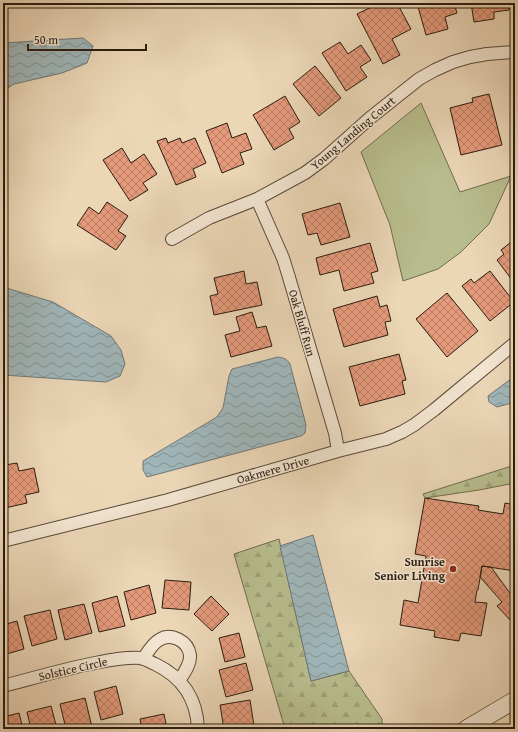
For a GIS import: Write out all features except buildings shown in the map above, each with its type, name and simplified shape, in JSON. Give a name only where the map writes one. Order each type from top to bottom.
[{"type":"street","name":"Young Landing Court","points":[[172,239],[209,218],[257,199],[305,173],[324,160],[370,118],[419,79],[435,70],[453,62],[470,57],[515,52]]},
{"type":"street","name":"Oak Bluff Run","points":[[257,199],[283,258],[335,433],[338,451]]},
{"type":"street","name":"Oakmere Drive","points":[[3,541],[168,500],[338,451],[386,439],[414,425],[515,343]]},
{"type":"street","points":[[143,659],[158,640],[166,637],[179,639],[188,647],[190,655],[190,661],[179,681]]},
{"type":"street","name":"Solstice Circle","points":[[3,686],[100,662],[129,658],[143,659],[161,668],[179,681],[190,696],[196,711],[198,729]]},
{"type":"street","points":[[466,729],[515,700]]},
{"type":"green space","points":[[421,103],[460,192],[511,176],[489,224],[461,252],[438,269],[403,281],[390,225],[361,152]]},
{"type":"green space","points":[[515,465],[515,483],[425,498],[423,494]]},
{"type":"green space","points":[[279,539],[311,681],[349,671],[382,719],[382,729],[285,729],[234,554]]},
{"type":"water","points":[[83,38],[93,46],[87,63],[62,73],[14,84],[3,91],[3,43]]},
{"type":"water","points":[[3,287],[53,302],[111,336],[121,350],[125,364],[120,376],[106,382],[3,375]]},
{"type":"water","points":[[278,357],[285,359],[290,364],[306,425],[305,433],[301,436],[147,477],[143,470],[143,461],[217,417],[223,408],[229,376],[232,369]]},
{"type":"water","points":[[515,376],[515,402],[497,407],[489,402],[488,396]]},
{"type":"water","points":[[313,535],[349,671],[311,681],[280,546]]},
{"type":"place","name":"Sunrise Senior Living","points":[[453,569]]}]
